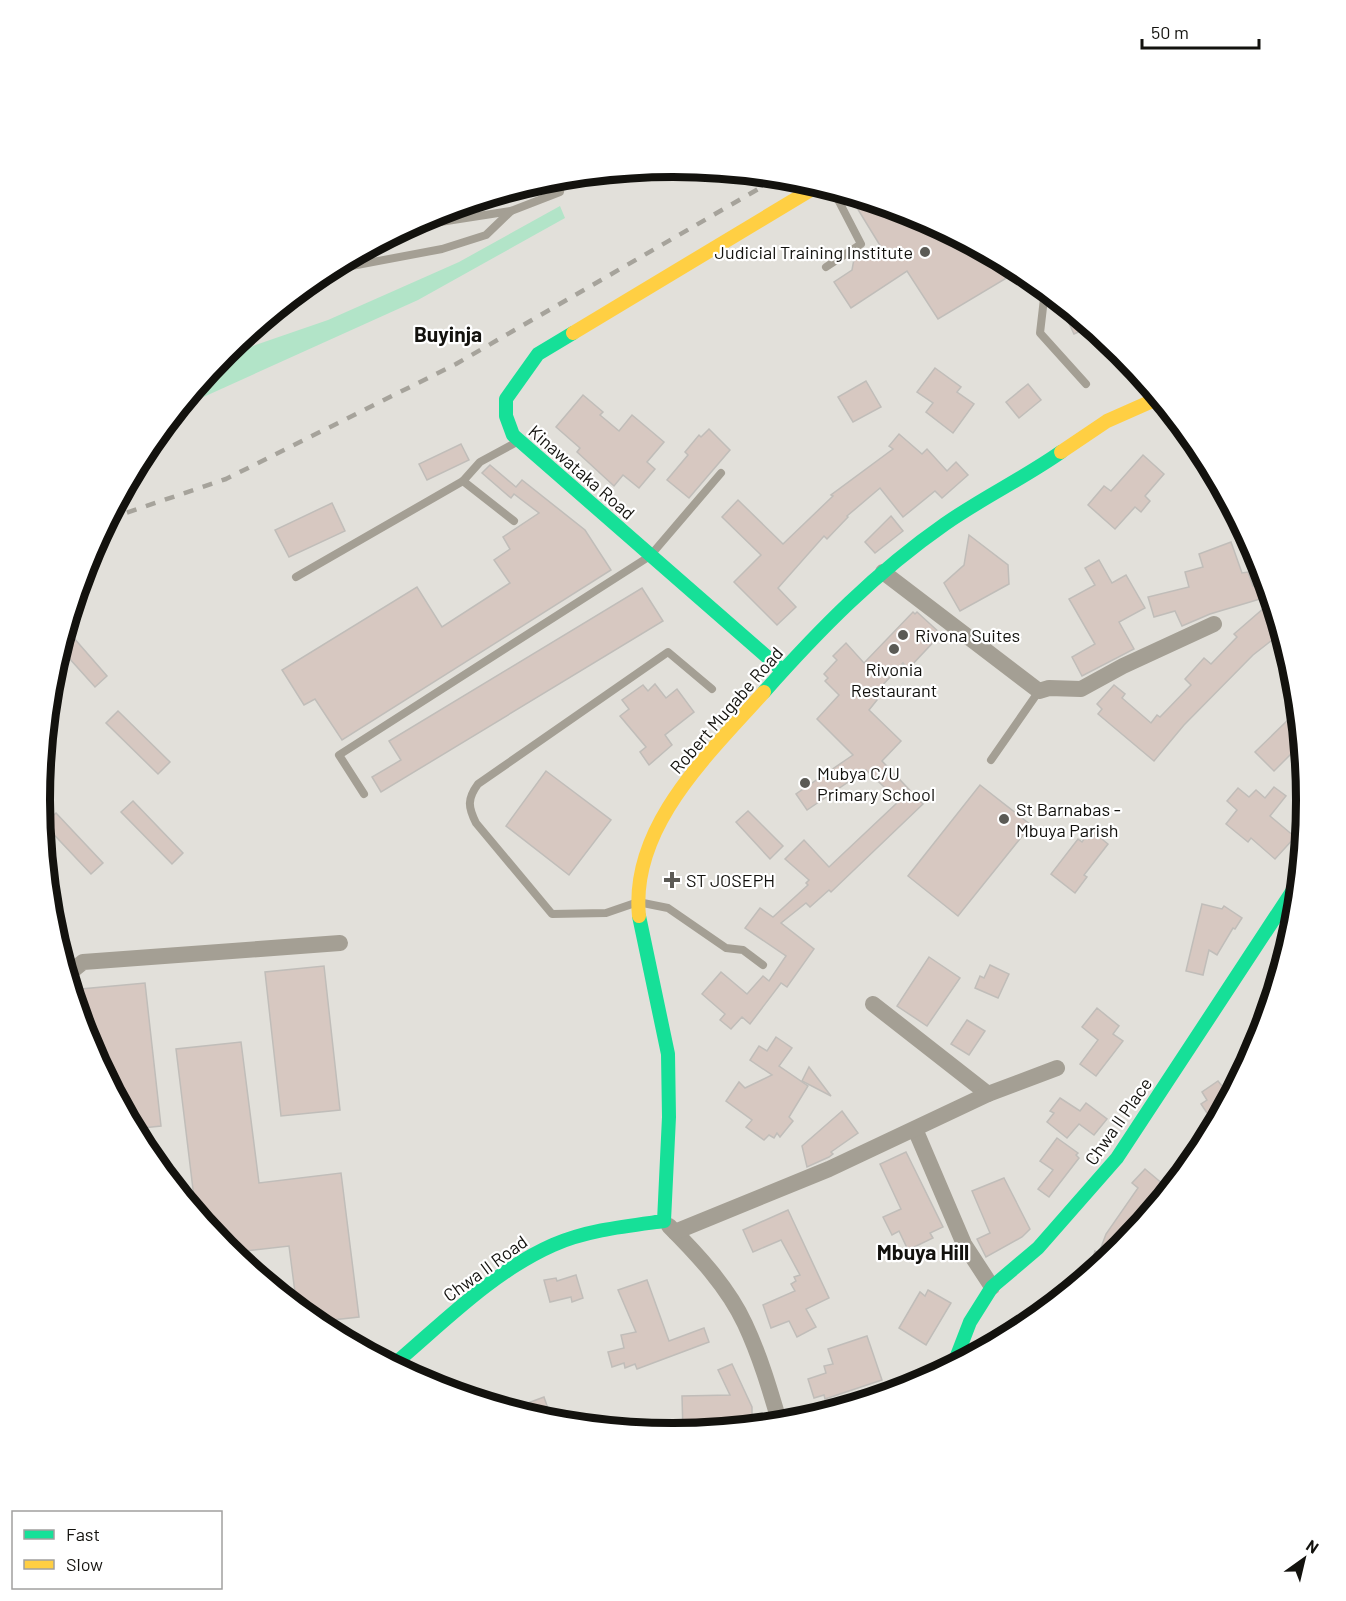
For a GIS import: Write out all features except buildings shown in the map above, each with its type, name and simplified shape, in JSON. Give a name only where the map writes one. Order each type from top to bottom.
[{"type":"street","name":"Kinawataka Road","points":[[782,670],[518,441],[513,435],[507,416],[506,399],[538,354],[808,192]]},
{"type":"street","name":"Robert Mugabe Road","points":[[669,1226],[668,1053],[658,994],[639,920],[638,902],[642,866],[657,828],[669,806],[782,670],[843,607],[884,572],[945,524],[1049,460],[1094,429],[1152,401]]},
{"type":"street","points":[[884,572],[1039,691],[1049,688],[1081,689],[1123,666],[1214,624]]},
{"type":"street","name":"Chwa II Place","points":[[957,1356],[970,1322],[992,1287],[1038,1248],[1118,1158],[1289,897]]},
{"type":"street","points":[[73,970],[83,962],[340,943]]},
{"type":"street","points":[[873,1004],[987,1094]]},
{"type":"street","points":[[777,1415],[764,1371],[744,1322],[721,1284],[669,1226],[829,1169],[987,1094],[1057,1068]]},
{"type":"street","points":[[915,1129],[964,1244],[992,1287]]},
{"type":"street","name":"Chwa II Road","points":[[398,1361],[472,1300],[525,1260],[550,1246],[604,1228],[669,1226]]},
{"type":"lane","points":[[439,222],[511,211],[560,192],[561,187]]},
{"type":"lane","points":[[826,267],[861,244],[838,199]]},
{"type":"lane","points":[[353,266],[442,249],[486,235],[511,211]]},
{"type":"lane","points":[[1044,300],[1040,333],[1086,384]]},
{"type":"lane","points":[[296,577],[463,480],[480,462],[518,441]]},
{"type":"lane","points":[[364,794],[339,755],[650,556],[721,473]]},
{"type":"lane","points":[[463,480],[514,521]]},
{"type":"lane","points":[[712,689],[668,652],[478,784],[470,794],[469,808],[476,823],[552,914],[606,913],[638,902],[668,908],[726,948],[743,950],[763,964]]},
{"type":"lane","points":[[991,760],[1039,691]]},
{"type":"green space","points":[[560,206],[565,218],[418,300],[194,401],[244,349],[328,320],[459,262]]},
{"type":"railway","points":[[119,515],[226,479],[456,364],[767,184]]},
{"type":"traffic: fast","points":[[573,333],[538,354],[506,399],[506,416],[513,435],[782,670]]},
{"type":"traffic: fast","points":[[764,692],[827,624],[895,562],[959,515],[1061,452]]},
{"type":"traffic: fast","points":[[957,1356],[970,1322],[992,1287],[1038,1248],[1117,1158],[1289,896]]},
{"type":"traffic: fast","points":[[398,1361],[488,1284],[531,1256],[579,1236],[607,1229],[664,1221],[669,1117],[668,1054],[639,916]]},
{"type":"traffic: slow","points":[[573,333],[808,192]]},
{"type":"traffic: slow","points":[[1061,452],[1107,421],[1152,401]]},
{"type":"traffic: slow","points":[[639,916],[640,883],[647,852],[660,822],[698,766],[764,692]]},
{"type":"place","name":"Judicial Training Institute","points":[[925,252]]},
{"type":"place","name":"Rivona Suites","points":[[903,635]]},
{"type":"place","name":"Rivonia Restaurant","points":[[894,649]]},
{"type":"place","name":"Mubya C/U Primary School","points":[[805,783]]},
{"type":"place","name":"St Barnabas - Mbuya Parish","points":[[1004,819]]},
{"type":"place","name":"ST JOSEPH","points":[[672,880]]},
{"type":"district","name":"Buyinja","points":[[448,333]]},
{"type":"district","name":"Mbuya Hill","points":[[923,1251]]}]
